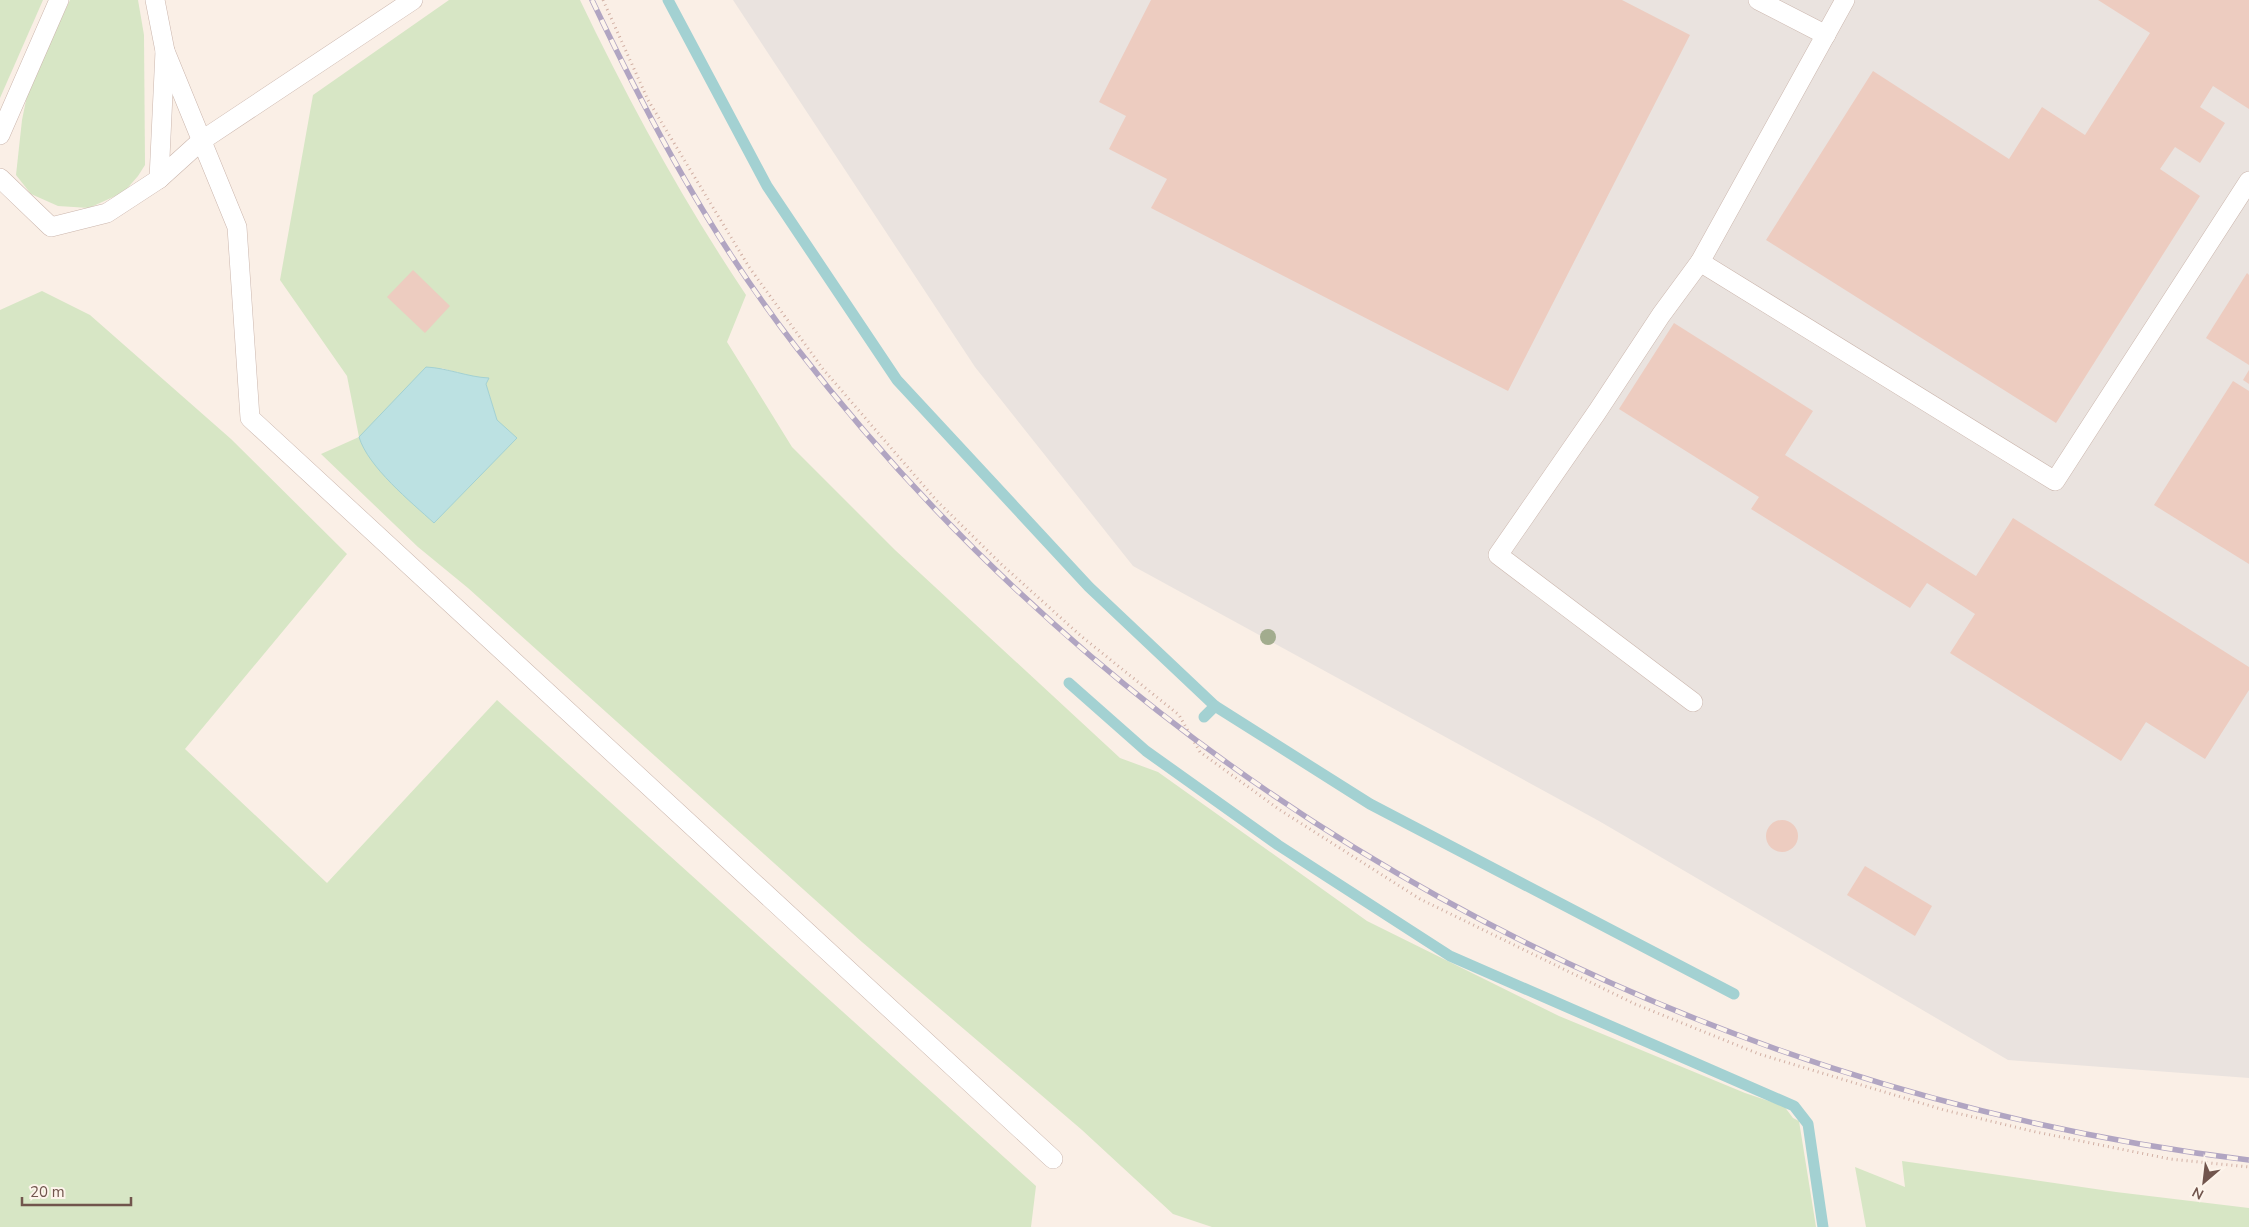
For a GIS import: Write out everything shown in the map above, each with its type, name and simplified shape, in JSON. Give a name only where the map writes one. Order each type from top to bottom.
[{"type":"lane","points":[[0,135],[59,0]]},
{"type":"lane","points":[[155,0],[165,51],[237,227],[250,418],[1053,1159]]},
{"type":"lane","points":[[0,178],[51,227],[107,213],[159,179],[201,141],[413,0]]},
{"type":"lane","points":[[1758,0],[1826,35]]},
{"type":"lane","points":[[1694,702],[1498,555],[1597,412],[1661,315],[1700,262],[1845,0]]},
{"type":"lane","points":[[159,179],[165,51]]},
{"type":"lane","points":[[1700,262],[2054,481],[2249,181]]},
{"type":"path","points":[[603,0],[648,100],[749,267],[823,370],[936,500],[1000,563],[1081,636],[1179,715],[1200,752],[1280,810],[1413,894],[1455,916],[1635,1004],[1759,1054],[1944,1110],[2036,1132],[2170,1159],[2249,1167]]},
{"type":"shaded area","points":[[733,0],[2249,0],[2249,1078],[2008,1060],[1599,821],[1133,566],[975,367]]},
{"type":"green space","points":[[0,0],[43,0],[0,98]]},
{"type":"green space","points":[[70,0],[138,0],[144,35],[145,165],[124,192],[89,208],[58,206],[31,194],[16,175],[22,120],[29,86]]},
{"type":"green space","points":[[449,0],[580,0],[658,150],[700,224],[746,295],[727,342],[792,447],[895,550],[1120,758],[1158,772],[1367,921],[1559,1016],[1745,1093],[1784,1106],[1793,1118],[1799,1121],[1816,1227],[1212,1227],[1173,1214],[1082,1130],[862,942],[468,588],[418,547],[321,454],[359,437],[347,376],[280,280],[313,95]],"holes":[[[441,368],[474,377],[486,384],[497,420]]]},
{"type":"green space","points":[[42,291],[90,315],[231,439],[347,554],[185,749],[327,883],[497,700],[1036,1186],[1031,1227],[0,1227],[0,310]]},
{"type":"green space","points":[[1902,1161],[2116,1192],[2249,1208],[2249,1227],[1866,1227],[1855,1167],[1905,1187]]},
{"type":"water","points":[[426,367],[489,378],[486,384],[497,420],[517,438],[434,523],[381,472],[371,460],[359,437]]},
{"type":"building","points":[[1151,0],[1622,0],[1690,35],[1508,391],[1151,208],[1167,179],[1109,149],[1126,116],[1099,102]]},
{"type":"building","points":[[2098,0],[2249,0],[2249,109],[2213,86],[2200,107],[2225,123],[2200,163],[2175,147],[2160,169],[2200,196],[2056,423],[1766,240],[1873,71],[2009,159],[2042,107],[2085,135],[2150,33]]},
{"type":"building","points":[[413,270],[450,306],[425,333],[387,297]]},
{"type":"building","points":[[2247,273],[2249,275],[2249,365],[2206,338]]},
{"type":"building","points":[[1674,323],[1813,411],[1785,455],[1976,576],[2013,518],[2249,667],[2249,690],[2205,759],[2146,722],[2121,761],[1950,653],[1975,614],[1927,583],[1910,608],[1751,509],[1759,497],[1619,409]]},
{"type":"building","points":[[2249,370],[2249,384],[2243,380]]},
{"type":"building","points":[[2233,381],[2249,391],[2249,564],[2154,505]]},
{"type":"building","points":[[1782,820],[1788,821],[1793,825],[1797,830],[1797,842],[1793,847],[1788,851],[1782,852],[1776,851],[1771,847],[1767,842],[1766,836],[1767,830],[1771,825],[1776,821]]},
{"type":"building","points":[[1865,866],[1932,906],[1915,936],[1847,895]]},
{"type":"waterway","points":[[668,0],[767,186],[897,380],[1089,587],[1215,706]]},
{"type":"waterway","points":[[1069,683],[1146,751],[1278,845],[1450,956],[1794,1106],[1808,1124],[1823,1227]]},
{"type":"waterway","points":[[1204,717],[1215,706],[1370,804],[1734,994]]},
{"type":"railway","points":[[592,0],[660,135],[710,222],[737,265],[796,347],[936,510],[1091,656],[1260,786],[1441,898],[1632,992],[1832,1068],[2038,1124],[2249,1160]]}]
